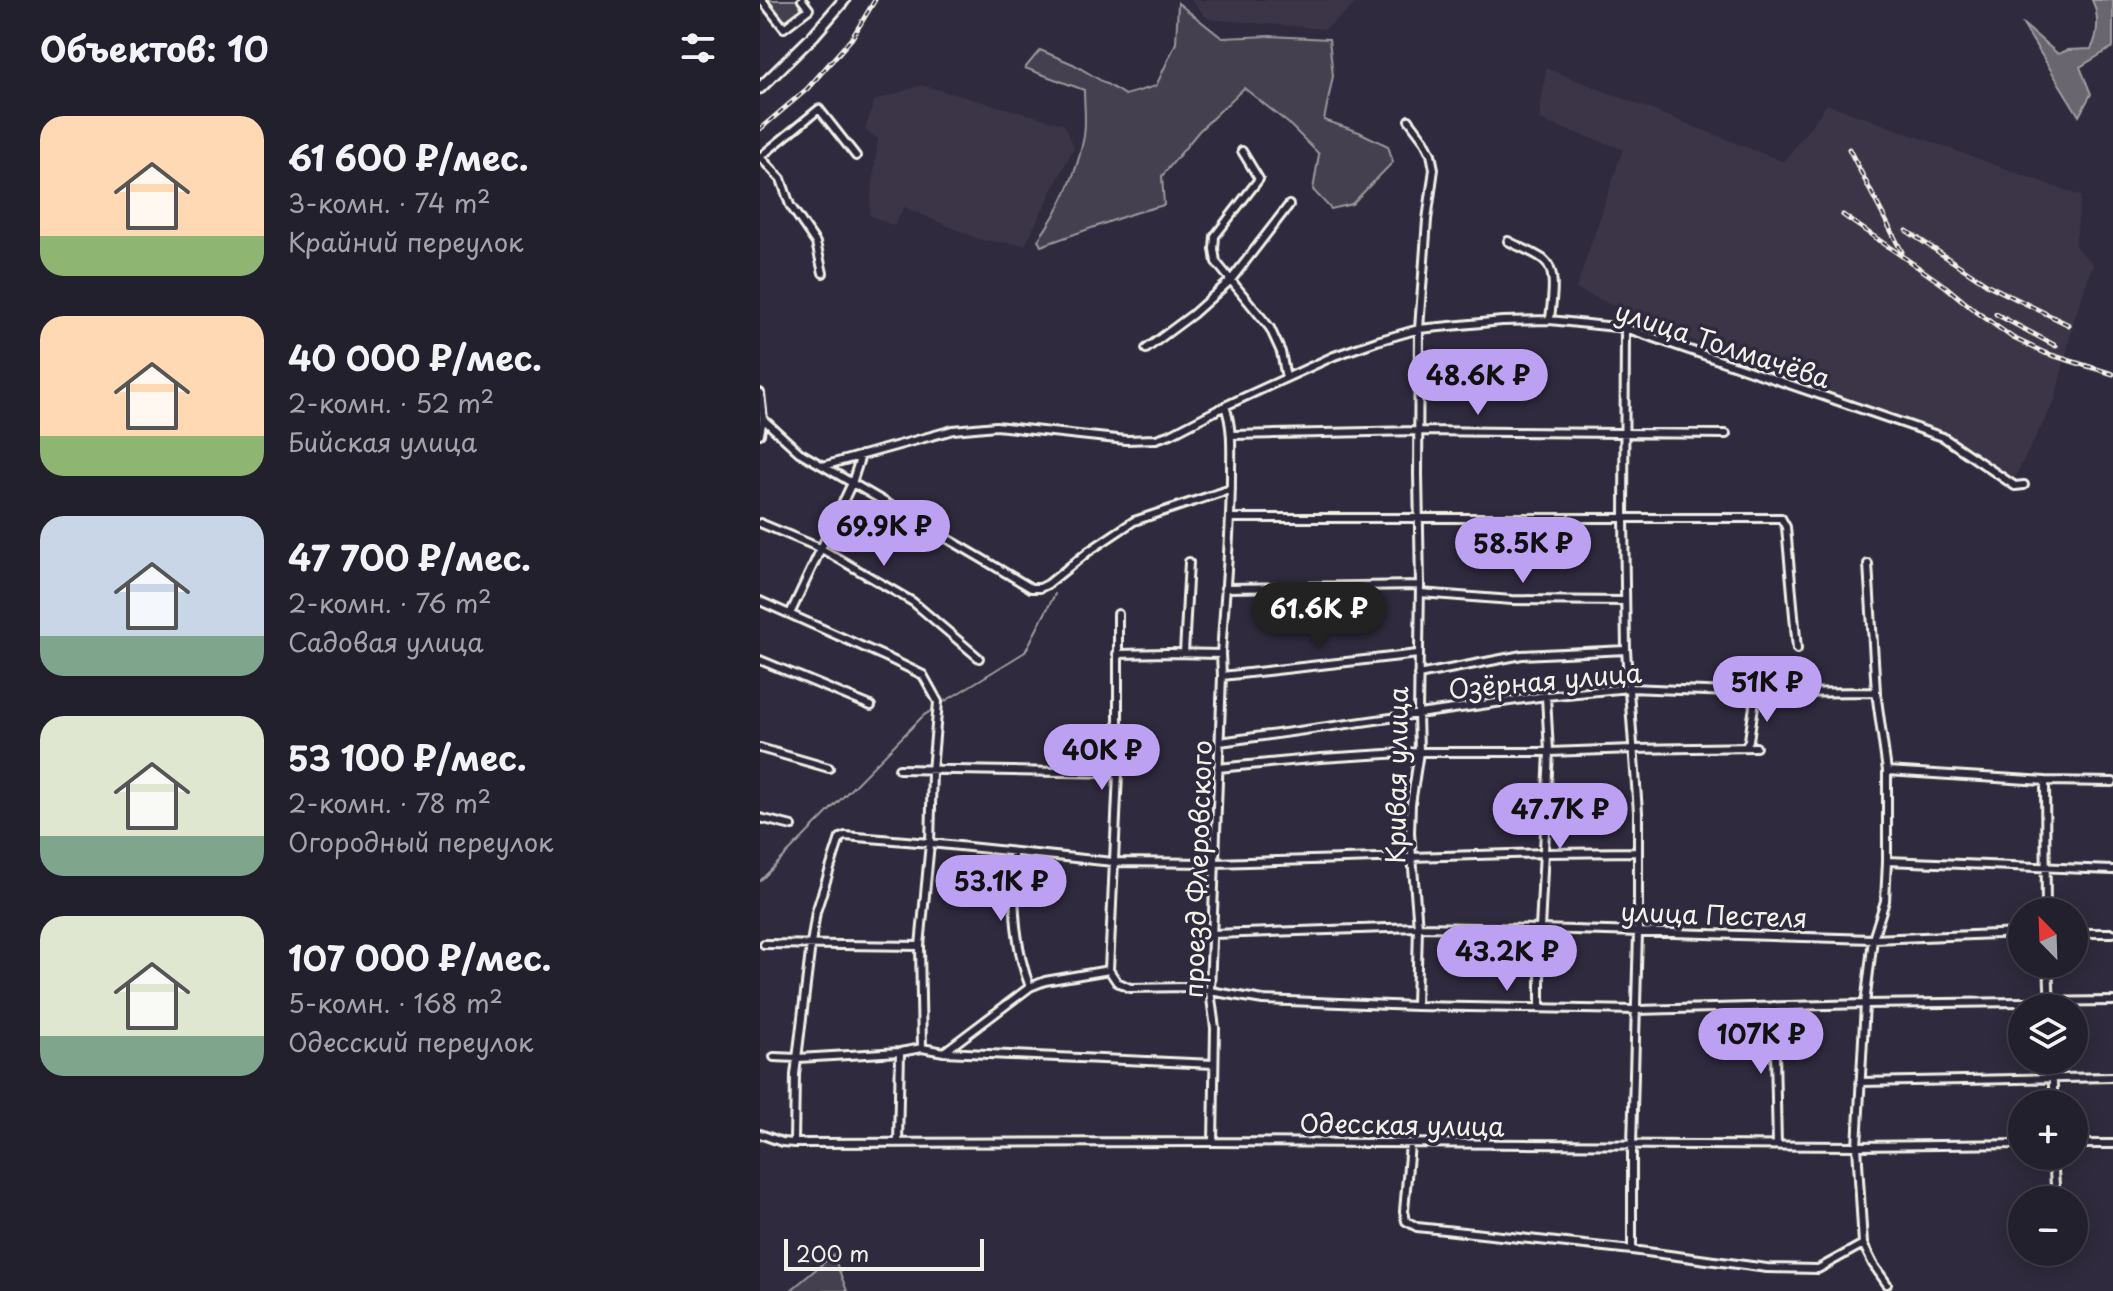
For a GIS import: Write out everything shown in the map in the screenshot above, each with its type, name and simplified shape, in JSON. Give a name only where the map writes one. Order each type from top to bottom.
[{"type":"main road","points":[[760,88],[844,0]]},
{"type":"street","points":[[762,0],[784,28],[809,9],[802,0]]},
{"type":"street","points":[[823,273],[816,243],[790,205],[781,179],[760,157],[819,109],[856,156]]},
{"type":"street","name":"Кривая улица","points":[[1409,120],[1424,140],[1434,169],[1419,329],[1419,752],[1410,833],[1418,927],[1416,1006]]},
{"type":"street","points":[[1242,151],[1259,179],[1215,236],[1216,262],[1277,339],[1286,378]]},
{"type":"street","points":[[1146,349],[1193,314],[1231,280],[1289,205]]},
{"type":"street","points":[[1508,241],[1545,260],[1550,269],[1553,278],[1550,320]]},
{"type":"street","name":"улица Толмачёва","points":[[823,466],[953,430],[996,426],[1126,440],[1156,439],[1334,356],[1419,329],[1550,320],[1625,328],[1943,437],[2015,486],[2024,485]]},
{"type":"street","points":[[1625,328],[1626,650],[1638,812],[1632,1250]]},
{"type":"street","points":[[760,393],[763,419],[760,434]]},
{"type":"street","name":"проезд Флеровского","points":[[1213,1142],[1215,1028],[1210,991],[1221,654],[1231,518],[1231,435],[1225,406]]},
{"type":"street","points":[[763,419],[799,452],[1031,588],[1048,584],[1134,521],[1231,489]]},
{"type":"street","points":[[1231,435],[1419,431],[1726,434]]},
{"type":"street","points":[[790,614],[852,483],[861,455]]},
{"type":"street","points":[[1231,518],[1781,518],[1786,527],[1797,649]]},
{"type":"street","points":[[760,523],[820,548],[913,602],[979,658]]},
{"type":"street","points":[[1184,653],[1189,562]]},
{"type":"street","points":[[1868,564],[1876,692],[1887,771],[1887,861],[1885,901],[1873,939],[1865,1004],[1857,1146],[1863,1244],[1887,1284]]},
{"type":"street","points":[[1225,588],[1420,589],[1512,600],[1625,601]]},
{"type":"street","points":[[760,601],[923,675],[938,704],[920,946],[922,1048]]},
{"type":"street","points":[[1118,614],[1118,773],[1109,970],[1117,982],[1130,988],[1186,987],[1263,1000],[1416,1006],[1637,1010],[1865,1004],[2008,1005]]},
{"type":"street","points":[[1418,675],[1522,655],[1626,650]]},
{"type":"street","points":[[1117,654],[1221,654]]},
{"type":"street","points":[[1222,676],[1418,654]]},
{"type":"street","points":[[760,660],[871,706]]},
{"type":"street","name":"Озёрная улица","points":[[1220,742],[1546,696],[1629,688],[1756,693],[1876,692]]},
{"type":"street","points":[[1746,747],[1756,693]]},
{"type":"street","points":[[1540,1008],[1540,929],[1549,752],[1546,696]]},
{"type":"street","points":[[1218,768],[1419,752],[1756,747]]},
{"type":"street","points":[[760,748],[829,768]]},
{"type":"street","points":[[899,769],[1118,773]]},
{"type":"street","points":[[1887,771],[2113,782]]},
{"type":"street","points":[[2045,781],[2046,898]]},
{"type":"street","points":[[760,818],[792,826]]},
{"type":"street","points":[[794,1143],[795,1075],[816,912],[840,838],[845,836],[1113,862],[1215,863],[1638,852]]},
{"type":"street","points":[[1013,852],[1019,955],[1030,987]]},
{"type":"street","points":[[1887,861],[2113,870]]},
{"type":"street","name":"улица Пестеля","points":[[1212,934],[1418,927],[1873,939],[2008,934]]},
{"type":"street","points":[[2088,933],[2113,933]]},
{"type":"street","points":[[764,944],[920,946]]},
{"type":"street","points":[[944,1052],[1030,987],[1045,981],[1109,970]]},
{"type":"street","points":[[2088,1003],[2113,1001]]},
{"type":"street","points":[[1774,1006],[1777,1145]]},
{"type":"street","points":[[774,1057],[900,1052],[922,1048],[944,1052],[1214,1064]]},
{"type":"street","points":[[898,1143],[900,1052]]},
{"type":"street","points":[[2054,1074],[2054,1090]]},
{"type":"street","points":[[1860,1082],[2113,1077]]},
{"type":"street","name":"Одесская улица","points":[[760,1134],[794,1143],[2008,1144]]},
{"type":"street","points":[[1410,1144],[1404,1211],[1406,1221],[1417,1227],[1767,1268],[1818,1269],[1863,1244]]},
{"type":"street","points":[[2088,1144],[2113,1144]]},
{"type":"shaded area","points":[[768,0],[796,0],[803,9],[785,22]]},
{"type":"shaded area","points":[[1191,0],[1360,0],[1326,29],[1208,19]]},
{"type":"shaded area","points":[[2092,0],[2113,0],[2113,47],[2080,67],[2091,94],[2079,116],[2022,23],[2058,54],[2068,50],[2091,49],[2097,24]]},
{"type":"shaded area","points":[[1178,3],[1222,38],[1270,36],[1329,39],[1333,76],[1324,120],[1388,146],[1393,162],[1352,204],[1331,209],[1313,190],[1319,154],[1288,123],[1244,88],[1199,131],[1162,176],[1164,205],[1041,246],[1038,240],[1066,193],[1080,154],[1085,129],[1084,90],[1025,68],[1040,50],[1073,64],[1125,95],[1156,86],[1176,43]]},
{"type":"shaded area","points":[[1546,68],[1784,162],[1827,104],[2081,196],[2075,246],[2093,264],[2075,317],[2055,400],[2015,477],[1932,427],[1767,373],[1576,289],[1623,149],[1539,120]]},
{"type":"shaded area","points":[[921,85],[1064,124],[1074,147],[1025,245],[981,240],[904,207],[894,226],[869,215],[878,139],[865,130],[874,101]]},
{"type":"shaded area","points":[[833,1255],[847,1291],[790,1291]]},
{"type":"waterway","points":[[939,705],[1025,652],[1055,594]]},
{"type":"waterway","points":[[760,881],[923,716],[934,709]]},
{"type":"railway","points":[[760,129],[807,89],[852,38],[875,0]]},
{"type":"railway","points":[[1849,149],[1902,252]]},
{"type":"railway","points":[[1843,215],[2013,338],[2045,353],[2113,374]]},
{"type":"railway","points":[[1907,231],[1988,285],[2069,325]]},
{"type":"railway","points":[[1996,314],[2056,346]]}]
